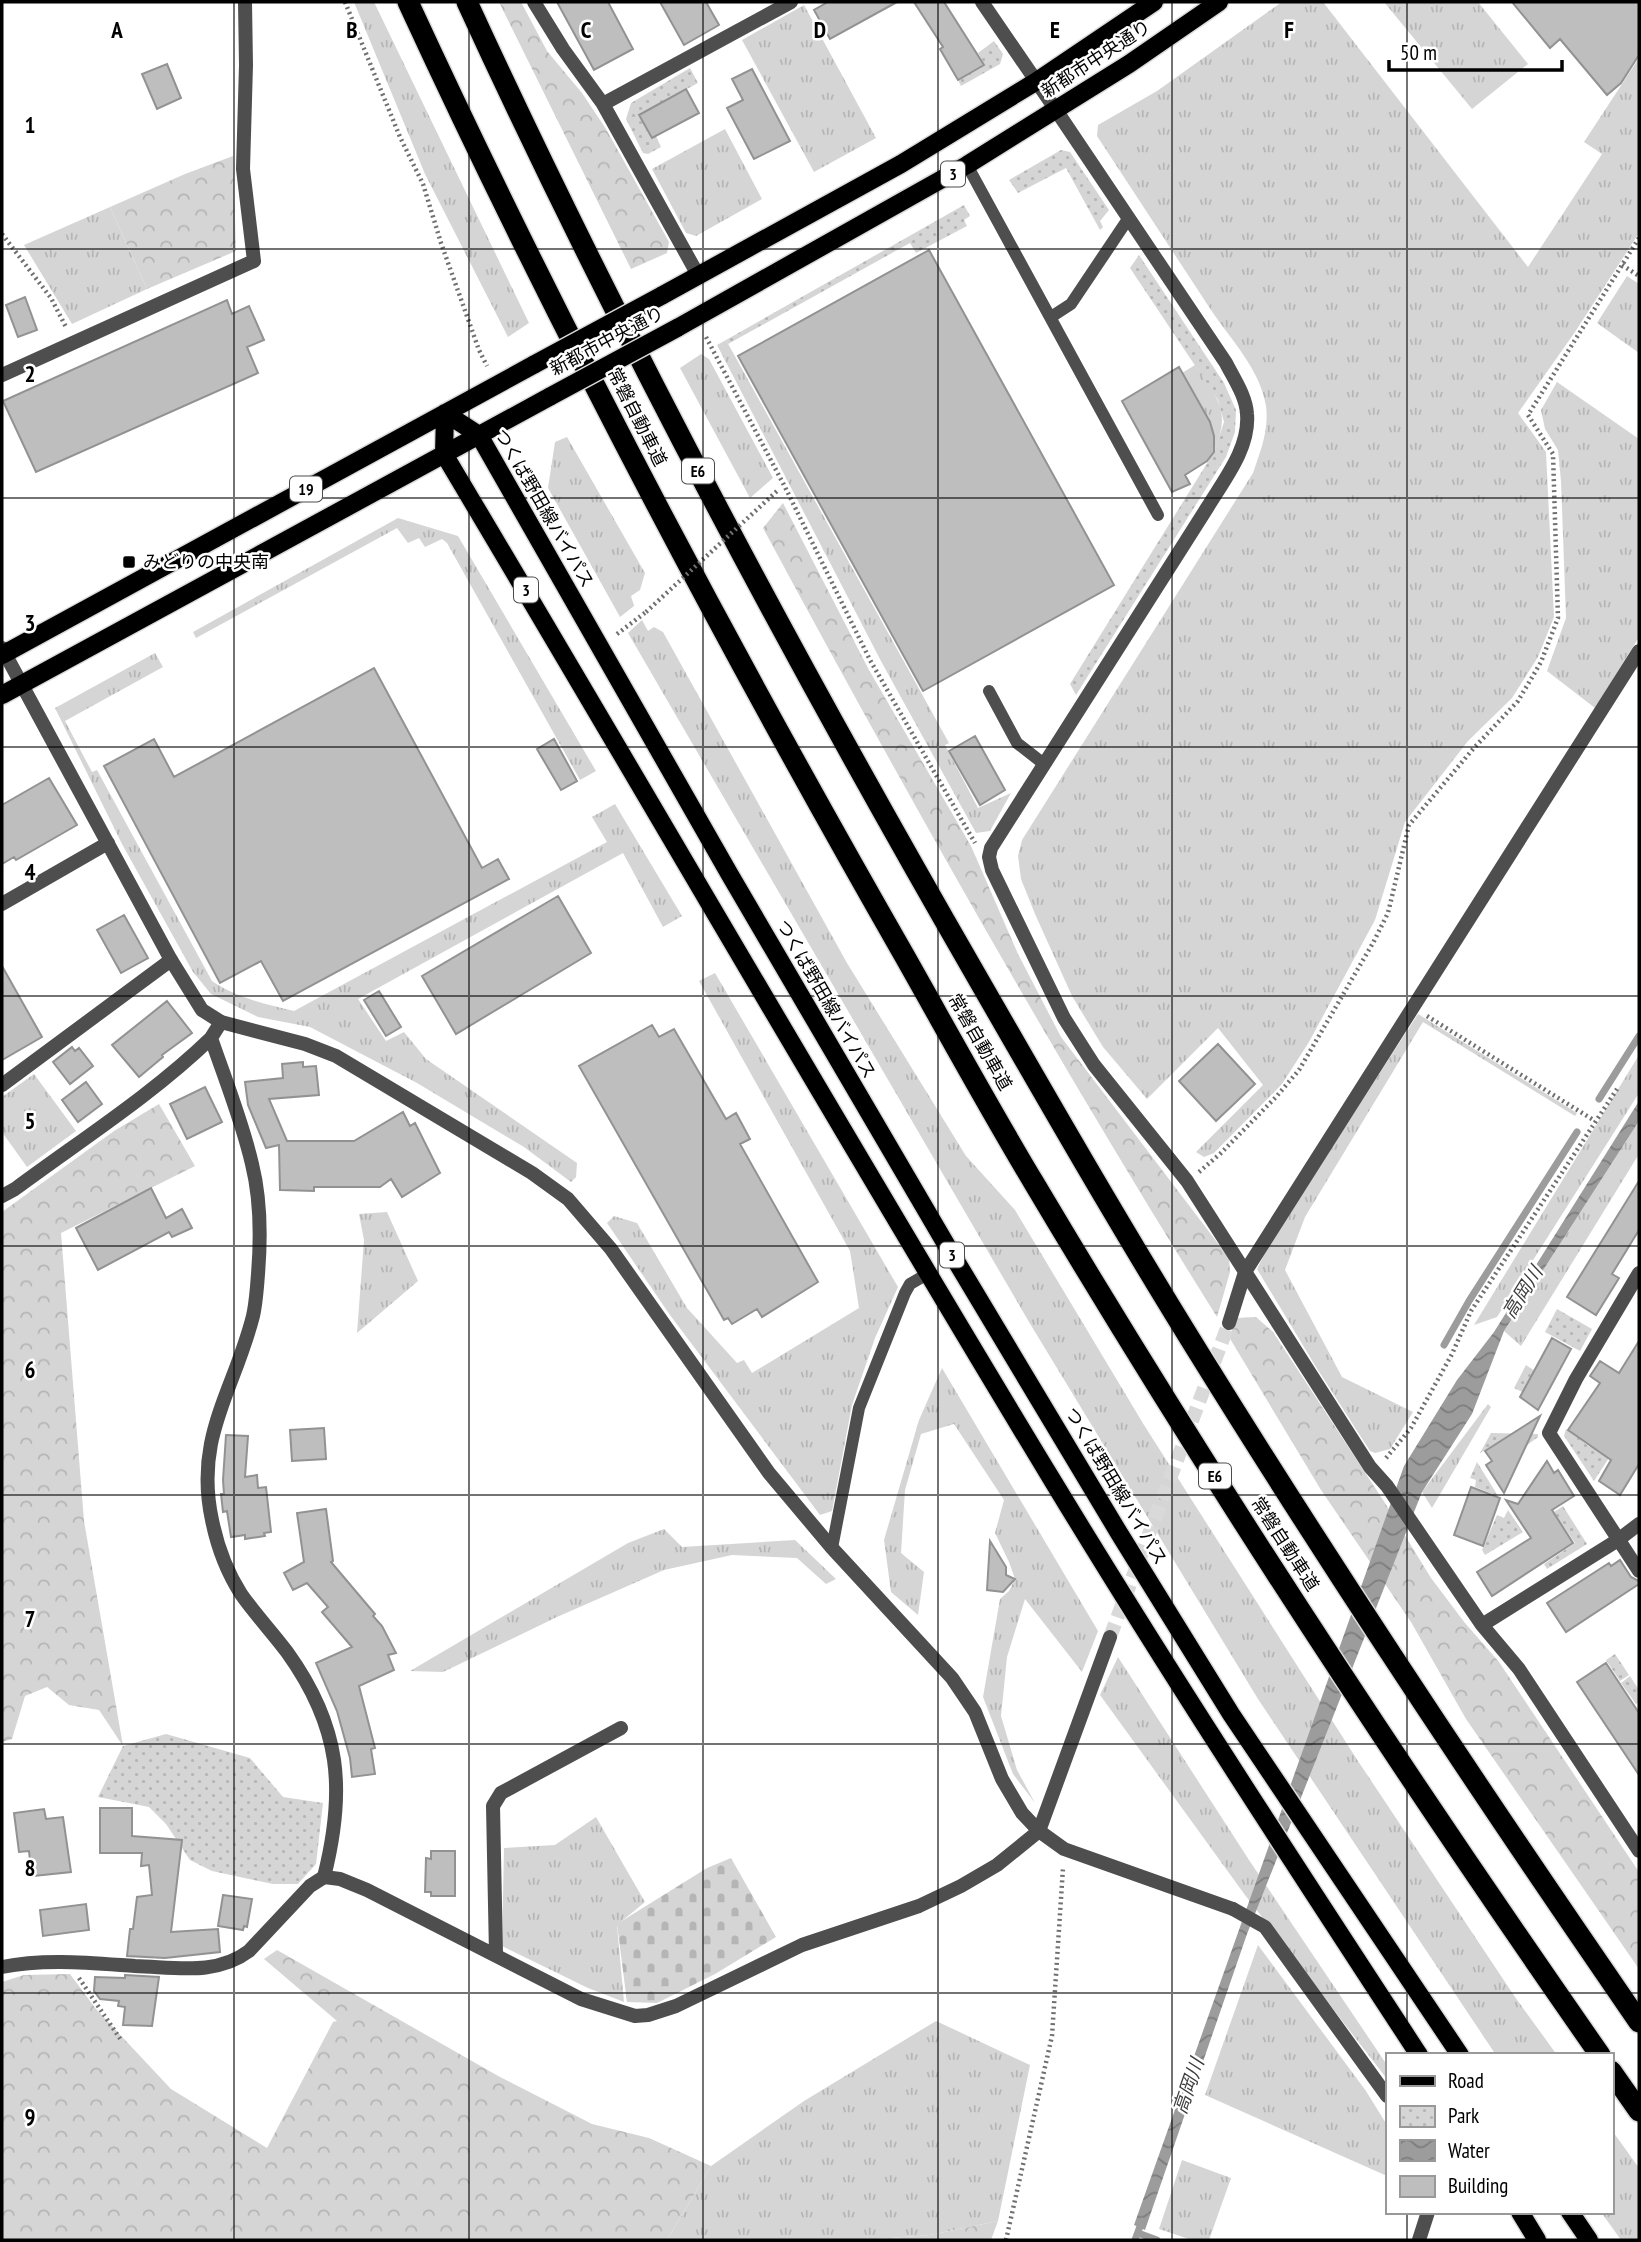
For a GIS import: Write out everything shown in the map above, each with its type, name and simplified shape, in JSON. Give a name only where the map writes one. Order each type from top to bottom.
[{"type":"highway","name":"常磐自動車道","points":[[408,2],[550,297],[720,628],[1034,1183],[1267,1560],[1480,1884],[1599,2053]]},
{"type":"highway","name":"常磐自動車道","points":[[467,2],[597,276],[759,590],[907,856],[1076,1149],[1198,1353],[1315,1537],[1526,1857],[1639,2022]]},
{"type":"highway","points":[[1613,2074],[1639,2111]]},
{"type":"main road","name":"新都市中央通り","points":[[3,652],[901,164],[1037,81],[1154,2]]},
{"type":"main road","name":"新都市中央通り","points":[[2,695],[677,328],[967,165],[1056,110],[1219,2]]},
{"type":"main road","name":"つくば野田線バイパス","points":[[445,413],[479,435],[730,876],[1119,1533],[1231,1714],[1459,2053]]},
{"type":"main road","points":[[444,454],[445,413]]},
{"type":"main road","name":"3","points":[[444,454],[1054,1483],[1211,1736],[1418,2053]]},
{"type":"main road","points":[[1521,2214],[1537,2240]]},
{"type":"main road","points":[[1571,2214],[1589,2240]]},
{"type":"street","points":[[2,375],[254,261],[243,169],[245,2]]},
{"type":"street","points":[[534,2],[563,49],[603,104],[698,275]]},
{"type":"street","points":[[603,104],[791,2]]},
{"type":"street","points":[[982,2],[1226,363],[1242,395],[1247,414],[1245,439],[1233,466],[991,848],[989,857],[992,870],[1064,1018],[1094,1065],[1187,1181],[1370,1467],[1387,1486],[1482,1625],[1519,1668],[1639,1851]]},
{"type":"street","points":[[1228,1323],[1245,1272],[1639,651]]},
{"type":"street","points":[[3,652],[170,960],[202,1010],[220,1022],[305,1044],[336,1056],[532,1173],[568,1199],[611,1250],[769,1473],[832,1548],[952,1678],[975,1712],[1009,1790],[1022,1813],[1039,1832],[1064,1849],[1233,1909],[1265,1927],[1386,2095]]},
{"type":"street","points":[[2,904],[108,843]]},
{"type":"street","points":[[2,1085],[170,960]]},
{"type":"street","points":[[2,1196],[191,1057],[211,1038],[220,1022]]},
{"type":"street","points":[[211,1038],[252,1162],[258,1203],[260,1248],[253,1316],[213,1430],[208,1456],[207,1490],[212,1521],[222,1554],[240,1592],[304,1678],[318,1702],[329,1733],[337,1769],[337,1814],[324,1877]]},
{"type":"street","points":[[1639,1273],[1576,1379],[1549,1433],[1639,1571]]},
{"type":"street","points":[[1482,1625],[1639,1524]]},
{"type":"street","points":[[2,1966],[19,1963],[68,1963],[196,1969],[229,1963],[249,1951],[310,1886],[324,1877],[340,1879],[367,1890],[582,1999],[635,2016],[648,2015],[676,2006],[802,1945],[919,1906],[997,1866],[1039,1832],[1110,1637]]},
{"type":"street","points":[[496,1954],[493,1806],[501,1794],[621,1728]]},
{"type":"street","points":[[1419,2240],[1427,2214]]},
{"type":"lane","points":[[967,165],[1158,514]]},
{"type":"lane","points":[[1051,317],[1071,304],[1128,219]]},
{"type":"lane","points":[[989,691],[1017,743],[1044,764]]},
{"type":"lane","points":[[832,1548],[859,1408],[905,1293],[910,1284],[929,1273]]},
{"type":"path","points":[[345,2],[400,137],[423,184],[462,303],[487,366]]},
{"type":"path","points":[[2,234],[51,298],[73,343]]},
{"type":"path","points":[[1187,1181],[1221,1153],[1299,1070],[1388,913],[1409,825],[1473,749],[1518,701],[1541,662],[1558,618],[1553,454],[1528,415],[1639,238]]},
{"type":"path","points":[[1622,265],[1639,276]]},
{"type":"path","points":[[706,337],[785,487],[870,660],[974,842],[989,857]]},
{"type":"path","points":[[617,634],[646,612],[777,491],[785,487]]},
{"type":"path","points":[[1413,1007],[1595,1121]]},
{"type":"path","points":[[1370,1467],[1389,1457],[1411,1428],[1452,1354],[1472,1311],[1619,1087]]},
{"type":"path","points":[[1006,2240],[1052,2036],[1064,1849]]},
{"type":"path","points":[[68,1963],[121,2040]]},
{"type":"green space","points":[[354,2],[374,2],[529,323],[508,337],[425,174]]},
{"type":"green space","points":[[499,2],[521,2],[547,51],[582,93],[606,129],[669,242],[667,253],[631,269]]},
{"type":"green space","points":[[1282,2],[1323,2],[1528,267],[1602,154],[1584,142],[1639,58],[1639,233],[1575,332],[1518,413],[1546,452],[1554,617],[1538,657],[1512,698],[1468,741],[1405,822],[1375,920],[1309,1042],[1282,1084],[1214,1153],[1204,1157],[1196,1152],[1263,1085],[1218,1028],[1147,1099],[1103,1047],[1072,996],[1021,879],[1018,856],[1022,840],[1253,473],[1264,440],[1266,423],[1263,392],[1251,367],[1097,136],[1098,125],[1157,91]]},
{"type":"green space","points":[[1384,2],[1478,2],[1528,64],[1472,109]]},
{"type":"green space","points":[[804,5],[876,138],[814,172],[742,40]]},
{"type":"green space","points":[[994,41],[1003,54],[1000,64],[961,86],[958,80],[985,65],[978,53]]},
{"type":"green space","points":[[690,68],[698,83],[638,115],[652,138],[656,136],[661,147],[648,154],[643,153],[626,119],[631,103]]},
{"type":"green space","points":[[725,129],[762,199],[696,236],[686,233],[652,169]]},
{"type":"green space","points":[[1061,150],[1070,152],[1109,210],[1100,221],[1103,227],[1100,230],[1066,168],[1018,193],[1009,180]]},
{"type":"green space","points":[[233,156],[236,251],[147,289],[110,207]]},
{"type":"green space","points":[[964,205],[970,216],[964,220],[967,226],[916,253],[910,243],[728,344],[726,340]]},
{"type":"green space","points":[[110,207],[147,289],[72,324],[24,245]]},
{"type":"green space","points":[[1139,255],[1224,383],[1236,410],[1235,432],[1226,457],[1076,695],[1070,684],[1214,452],[1224,422],[1218,400],[1130,268]]},
{"type":"green space","points":[[1627,276],[1639,284],[1639,353],[1597,323]]},
{"type":"green space","points":[[726,340],[949,743],[945,745],[978,808],[1011,793],[990,831],[976,833],[882,663],[717,345]]},
{"type":"green space","points":[[701,354],[709,359],[773,478],[750,498],[680,368]]},
{"type":"green space","points":[[1195,365],[1216,397],[1222,415],[1222,425],[1214,452],[1208,420],[1182,373]]},
{"type":"green space","points":[[1557,382],[1639,439],[1639,637],[1595,708],[1547,671],[1566,618],[1558,450],[1545,429],[1541,410]]},
{"type":"green space","points":[[567,437],[645,573],[640,590],[631,596],[634,606],[620,617],[548,488],[555,442]]},
{"type":"green space","points":[[783,503],[869,670],[971,846],[1018,954],[1061,1037],[1229,1258],[1230,1272],[1217,1317],[1098,1123],[984,926],[763,528]]},
{"type":"green space","points":[[398,518],[458,536],[596,771],[580,780],[447,543],[442,539],[425,547],[419,538],[408,543],[397,528],[196,638],[193,632]]},
{"type":"green space","points":[[642,620],[648,631],[654,627],[663,632],[847,963],[966,1156],[1015,1210],[1144,1425],[1356,1758],[1515,1997],[1556,2053],[1495,2053],[1258,1699],[1029,1322],[628,633]]},
{"type":"green space","points":[[155,653],[163,667],[65,721],[92,772],[97,770],[212,981],[251,1000],[294,1011],[607,842],[592,817],[615,804],[682,916],[663,927],[623,853],[358,999],[386,1041],[404,1032],[426,1059],[577,1163],[576,1177],[571,1182],[524,1147],[417,1083],[310,1027],[258,1017],[211,994],[193,972],[122,844],[55,708]]},
{"type":"green space","points":[[715,973],[898,1287],[875,1338],[852,1405],[832,1511],[820,1515],[670,1315],[607,1223],[614,1216],[637,1223],[687,1308],[737,1363],[744,1360],[752,1373],[859,1308],[850,1251],[699,981]]},
{"type":"green space","points":[[1418,1014],[1577,1113],[1575,1116],[1423,1022],[1305,1217],[1285,1270],[1342,1377],[1413,1412],[1390,1449],[1375,1453],[1370,1451],[1316,1367],[1257,1269],[1271,1241]]},
{"type":"green space","points":[[1639,1055],[1639,1093],[1497,1317],[1474,1325]]},
{"type":"green space","points":[[34,1074],[76,1131],[27,1167],[2,1132],[2,1097]]},
{"type":"green space","points":[[159,1104],[195,1166],[61,1233],[84,1521],[123,1746],[99,1710],[69,1705],[47,1687],[25,1696],[12,1739],[2,1742],[2,1212],[114,1131]]},
{"type":"green space","points":[[1639,1121],[1639,1154],[1521,1346],[1504,1331]]},
{"type":"green space","points":[[387,1212],[418,1281],[357,1333],[364,1240],[359,1214]]},
{"type":"green space","points":[[1557,1309],[1592,1329],[1580,1351],[1545,1332]]},
{"type":"green space","points":[[1256,1317],[1273,1332],[1431,1578],[1499,1662],[1639,1872],[1639,1969],[1466,1719],[1411,1622],[1321,1490],[1229,1337],[1237,1318]]},
{"type":"green space","points":[[1526,1365],[1541,1375],[1531,1396],[1514,1388]]},
{"type":"green space","points":[[942,1368],[1098,1631],[1082,1672],[1025,1599],[1007,1657],[1001,1716],[1017,1770],[1035,1803],[1013,1774],[983,1697],[1000,1599],[1009,1591],[1015,1579],[995,1533],[1004,1500],[954,1424],[921,1434],[905,1490],[901,1553],[924,1572],[918,1615],[891,1592],[884,1540],[919,1420]]},
{"type":"green space","points":[[1488,1404],[1491,1407],[1432,1508],[1422,1492]]},
{"type":"green space","points":[[1609,1417],[1627,1430],[1594,1481],[1564,1436],[1566,1429],[1590,1447]]},
{"type":"green space","points":[[1491,1433],[1538,1434],[1538,1437],[1514,1455],[1503,1439],[1480,1453]]},
{"type":"green space","points":[[1477,1462],[1498,1496],[1475,1487],[1476,1480],[1470,1478]]},
{"type":"green space","points":[[1563,1506],[1587,1544],[1547,1569],[1544,1564],[1575,1543],[1554,1512]]},
{"type":"green space","points":[[1508,1510],[1523,1532],[1485,1555],[1482,1550],[1497,1515],[1504,1518]]},
{"type":"green space","points":[[664,1529],[682,1547],[795,1540],[836,1579],[826,1584],[797,1558],[732,1555],[664,1570],[557,1617],[443,1672],[410,1671],[628,1543]]},
{"type":"green space","points":[[1615,1654],[1629,1675],[1620,1681],[1606,1660]]},
{"type":"green space","points":[[1118,1657],[1249,1860],[1386,2064],[1386,2078],[1245,1895],[1100,1695]]},
{"type":"green space","points":[[1630,1676],[1639,1690],[1639,1702],[1636,1704],[1621,1683]]},
{"type":"green space","points":[[166,1734],[250,1758],[283,1797],[323,1803],[316,1864],[298,1884],[273,1884],[212,1871],[190,1860],[166,1824],[149,1807],[98,1797],[123,1746]]},
{"type":"green space","points":[[596,1817],[645,1902],[617,1925],[624,2002],[588,1988],[502,1946],[504,1848],[555,1845]]},
{"type":"green space","points":[[731,1858],[776,1937],[715,1974],[657,2003],[627,2002],[617,1924],[707,1868]]},
{"type":"green space","points":[[1258,1945],[1366,2091],[1386,2123],[1386,2176],[1205,2095]]},
{"type":"green space","points":[[277,1950],[500,2077],[592,2124],[649,2138],[711,2166],[667,2240],[2,2240],[2,1982],[24,1975],[70,1974],[96,2009],[171,2089],[267,2148],[333,2022],[337,2021],[264,1959]]},
{"type":"green space","points":[[936,2021],[1030,2065],[998,2221],[930,2235],[863,2240],[667,2240],[711,2166],[804,2101]]},
{"type":"green space","points":[[1613,2132],[1639,2168],[1639,2240],[1621,2240],[1602,2214],[1613,2214]]},
{"type":"green space","points":[[1182,2160],[1231,2178],[1209,2240],[1192,2240],[1159,2229]]},
{"type":"green space","points":[[998,2221],[991,2240],[863,2240],[930,2235]]},
{"type":"water","points":[[1639,1101],[1639,1121],[1504,1331],[1472,1414],[1422,1492],[1247,1934],[1145,2230],[1134,2225],[1404,1466],[1457,1380],[1494,1332]]},
{"type":"building","points":[[557,2],[608,2],[633,49],[594,70]]},
{"type":"building","points":[[660,2],[706,2],[719,25],[684,45]]},
{"type":"building","points":[[828,2],[897,2],[830,39],[814,10]]},
{"type":"building","points":[[914,2],[944,2],[984,65],[958,80],[940,49],[943,47]]},
{"type":"building","points":[[1512,2],[1639,2],[1639,55],[1621,83],[1607,95],[1560,39],[1550,48]]},
{"type":"building","points":[[167,64],[181,98],[157,109],[142,74]]},
{"type":"building","points":[[752,69],[790,141],[754,159],[727,108],[743,100],[732,79]]},
{"type":"building","points":[[686,89],[699,113],[652,138],[639,115]]},
{"type":"building","points":[[929,250],[1114,585],[923,691],[738,356]]},
{"type":"building","points":[[25,297],[37,330],[18,337],[6,305]]},
{"type":"building","points":[[227,300],[232,314],[249,306],[264,340],[247,347],[258,373],[36,472],[3,401]]},
{"type":"building","points":[[1179,367],[1210,422],[1214,436],[1214,452],[1207,461],[1185,475],[1190,484],[1172,492],[1122,401]]},
{"type":"building","points":[[374,668],[482,868],[498,859],[509,879],[283,1001],[261,961],[220,983],[104,766],[154,739],[174,777]]},
{"type":"building","points":[[975,736],[1005,790],[980,805],[949,751]]},
{"type":"building","points":[[554,739],[577,781],[561,790],[537,749]]},
{"type":"building","points":[[49,778],[77,825],[16,860],[14,857],[2,864],[2,805]]},
{"type":"building","points":[[558,896],[591,953],[456,1034],[422,976]]},
{"type":"building","points":[[124,915],[148,958],[121,973],[97,930]]},
{"type":"building","points":[[2,966],[42,1037],[2,1060]]},
{"type":"building","points":[[379,991],[401,1027],[386,1036],[364,1000]]},
{"type":"building","points":[[167,1001],[192,1033],[162,1055],[163,1057],[139,1077],[112,1045]]},
{"type":"building","points":[[652,1025],[659,1037],[674,1029],[726,1119],[736,1113],[750,1139],[740,1144],[818,1282],[762,1317],[757,1309],[732,1324],[728,1318],[724,1320],[579,1066]]},
{"type":"building","points":[[1218,1044],[1255,1084],[1216,1121],[1179,1081]]},
{"type":"building","points":[[72,1047],[75,1051],[79,1048],[93,1066],[70,1084],[53,1062]]},
{"type":"building","points":[[303,1062],[303,1067],[316,1066],[319,1095],[269,1099],[287,1141],[354,1141],[403,1112],[410,1126],[415,1123],[440,1173],[402,1197],[391,1179],[380,1187],[280,1190],[279,1145],[266,1148],[248,1105],[245,1082],[283,1078],[282,1064]]},
{"type":"building","points":[[86,1082],[102,1104],[78,1122],[62,1100]]},
{"type":"building","points":[[205,1087],[222,1122],[187,1139],[170,1104]]},
{"type":"building","points":[[1639,1181],[1639,1230],[1612,1274],[1619,1278],[1596,1315],[1567,1297]]},
{"type":"building","points":[[151,1188],[166,1218],[182,1209],[192,1228],[172,1237],[169,1232],[98,1270],[76,1228]]},
{"type":"building","points":[[1552,1338],[1571,1349],[1538,1410],[1520,1397]]},
{"type":"building","points":[[1639,1341],[1639,1464],[1620,1495],[1599,1481],[1611,1460],[1568,1430],[1600,1383],[1590,1376],[1600,1361],[1619,1373]]},
{"type":"building","points":[[1540,1416],[1504,1493],[1486,1465],[1492,1461],[1485,1451]]},
{"type":"building","points":[[324,1428],[326,1459],[292,1461],[290,1430]]},
{"type":"building","points":[[226,1435],[248,1436],[245,1477],[257,1475],[258,1488],[266,1487],[271,1532],[264,1533],[265,1536],[245,1539],[245,1535],[231,1537],[227,1511],[223,1512],[221,1494],[224,1494]]},
{"type":"building","points":[[1547,1461],[1554,1473],[1558,1470],[1574,1496],[1552,1510],[1573,1543],[1492,1596],[1477,1572],[1531,1538],[1506,1500],[1518,1504]]},
{"type":"building","points":[[1471,1487],[1500,1498],[1483,1546],[1454,1535]]},
{"type":"building","points":[[326,1509],[331,1562],[375,1614],[373,1616],[382,1626],[396,1653],[388,1655],[394,1670],[359,1686],[375,1748],[371,1749],[375,1774],[352,1777],[350,1758],[337,1711],[316,1663],[352,1647],[322,1612],[328,1607],[307,1583],[293,1590],[284,1573],[304,1562],[297,1513]]},
{"type":"building","points":[[990,1541],[1006,1567],[1006,1575],[1015,1579],[1003,1592],[987,1590]]},
{"type":"building","points":[[1620,1560],[1639,1584],[1566,1632],[1547,1603],[1609,1563],[1611,1566]]},
{"type":"building","points":[[1606,1663],[1639,1713],[1639,1775],[1577,1682]]},
{"type":"building","points":[[100,1808],[132,1808],[132,1836],[182,1840],[171,1932],[218,1929],[220,1952],[165,1958],[127,1956],[137,1897],[152,1895],[149,1865],[141,1866],[142,1853],[100,1853]]},
{"type":"building","points":[[44,1809],[46,1819],[63,1817],[71,1872],[34,1876],[31,1872],[29,1851],[19,1852],[14,1813]]},
{"type":"building","points":[[431,1851],[455,1851],[455,1896],[431,1896],[431,1892],[425,1892],[426,1858],[431,1859]]},
{"type":"building","points":[[223,1895],[252,1899],[247,1927],[244,1926],[243,1930],[218,1926]]},
{"type":"building","points":[[86,1904],[89,1930],[43,1936],[40,1910]]},
{"type":"building","points":[[125,1975],[159,1977],[152,2026],[123,2025],[125,2007],[118,2006],[119,2001],[100,1999],[94,1991],[95,1977],[125,1978]]},
{"type":"waterway","points":[[1599,1099],[1639,1036]]},
{"type":"waterway","points":[[1444,1345],[1577,1132]]},
{"type":"waterway","name":"高岡川","points":[[1135,2240],[1142,2221]]},
{"type":"waterway","points":[[1138,2233],[1157,2240]]},
{"type":"tunnel","points":[[1110,1637],[1229,1323]]},
{"type":"place","name":"みどりの中央南","points":[[129,562]]}]
